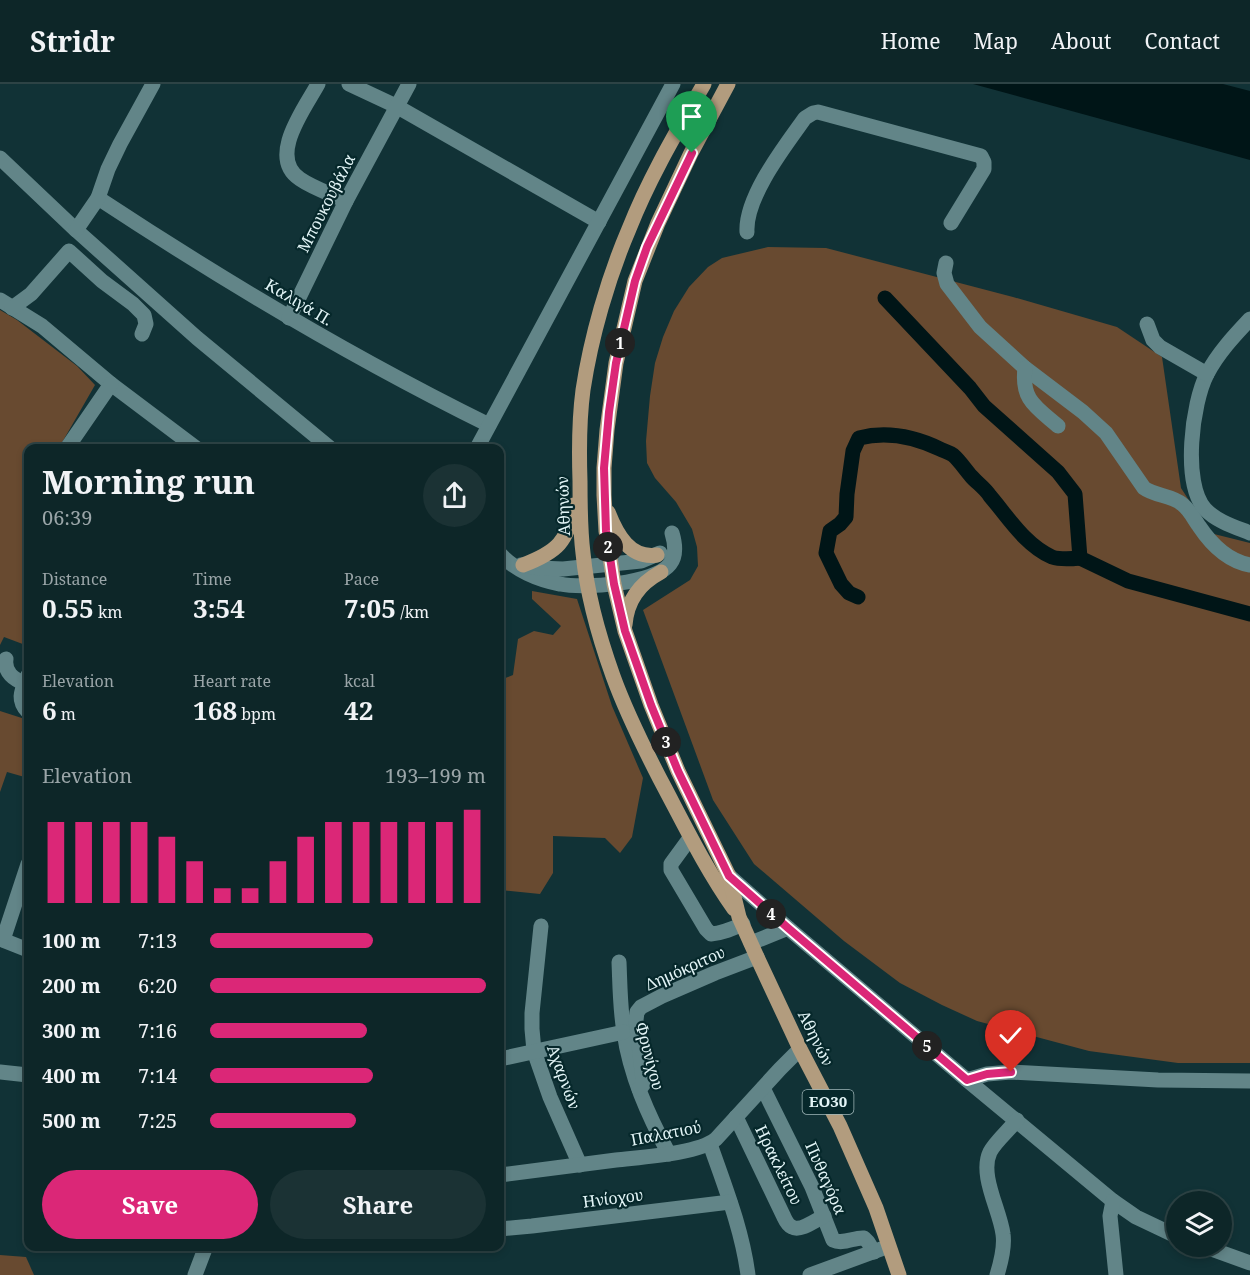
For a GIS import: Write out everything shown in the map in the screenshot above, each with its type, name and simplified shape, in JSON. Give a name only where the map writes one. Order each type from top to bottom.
[{"type":"main road","name":"Αθηνών","points":[[704,84],[642,198],[613,270],[585,380],[581,413],[580,522],[585,567],[593,607],[625,707],[690,838],[722,880]]},
{"type":"main road","name":"Αθηνών","points":[[728,84],[662,213],[635,281],[616,363],[607,430],[604,468],[606,531],[614,584],[625,631],[640,677],[722,880],[800,1049],[840,1126],[876,1208],[899,1275]]},
{"type":"main road","points":[[510,560],[551,552],[558,546],[567,532],[580,485]]},
{"type":"main road","points":[[604,495],[615,530],[626,544],[639,555],[657,555]]},
{"type":"main road","points":[[625,631],[629,605],[634,594],[642,585],[661,572]]},
{"type":"street","points":[[76,230],[98,198],[120,144],[153,84]]},
{"type":"street","points":[[318,84],[290,134],[287,160],[293,173],[300,179],[346,201]]},
{"type":"street","points":[[349,84],[396,106],[599,222]]},
{"type":"street","name":"Μπουκουβάλα","points":[[289,318],[346,201],[409,84]]},
{"type":"street","points":[[479,444],[673,84]]},
{"type":"street","points":[[747,232],[746,223],[761,182],[805,118],[818,112],[981,156],[984,169],[951,223]]},
{"type":"street","points":[[0,158],[76,230],[197,338],[325,444]]},
{"type":"street","name":"Καλιγά Π.","points":[[98,198],[289,318],[416,388],[489,425]]},
{"type":"street","points":[[6,304],[31,294],[69,251],[102,281],[134,304],[144,315],[146,324],[142,334]]},
{"type":"street","points":[[946,263],[944,277],[947,284],[980,327],[1025,368],[1083,412],[1106,433],[1144,488],[1184,505],[1207,538],[1220,551],[1237,561],[1250,565]]},
{"type":"street","points":[[6,304],[42,326],[111,384],[191,444]]},
{"type":"street","points":[[1250,320],[1224,349],[1207,374],[1199,393],[1193,423],[1192,456],[1196,491],[1201,503],[1210,513],[1250,533]]},
{"type":"street","points":[[1148,324],[1153,340],[1160,347],[1207,374]]},
{"type":"street","points":[[1025,368],[1027,396],[1058,426]]},
{"type":"street","points":[[70,444],[111,384]]},
{"type":"street","points":[[672,533],[675,547],[674,556],[669,565],[661,572],[614,584],[573,587],[543,580],[510,560],[539,568],[563,569],[641,561],[657,555],[666,548],[672,533]]},
{"type":"street","points":[[6,659],[5,664],[9,674],[16,680],[24,680]]},
{"type":"street","points":[[24,687],[21,702],[24,706]]},
{"type":"street","points":[[690,838],[671,864],[671,870],[706,929],[711,934],[717,934],[741,921]]},
{"type":"street","points":[[24,875],[1,940],[24,949]]},
{"type":"street","points":[[722,880],[788,928],[1113,1201],[1148,1224],[1166,1232]]},
{"type":"street","name":"Αχαρνών","points":[[542,926],[532,1013],[534,1051],[550,1097],[580,1165]]},
{"type":"street","name":"Δημόκριτου","points":[[639,1089],[643,1086],[644,1080],[636,1020],[637,1012],[641,1007],[715,973],[788,928]]},
{"type":"street","name":"Φρυνίχου","points":[[619,962],[624,1032],[630,1062],[652,1122],[669,1154]]},
{"type":"street","points":[[504,1058],[624,1032]]},
{"type":"street","name":"Παλατιού","points":[[504,1174],[669,1154],[710,1144],[800,1049]]},
{"type":"street","points":[[0,1072],[24,1075]]},
{"type":"street","points":[[967,1080],[987,1074],[1011,1072],[1158,1080],[1250,1082]]},
{"type":"street","name":"Πυθαγόρα","points":[[763,1088],[812,1187],[833,1240],[836,1242],[864,1238],[874,1252]]},
{"type":"street","name":"Ηρακλείτου","points":[[736,1117],[789,1225],[798,1229],[824,1216]]},
{"type":"street","points":[[997,1275],[1004,1236],[987,1173],[987,1161],[990,1152],[1017,1120]]},
{"type":"street","points":[[710,1144],[743,1244],[748,1275]]},
{"type":"street","points":[[1113,1201],[1110,1216],[1116,1275]]},
{"type":"street","name":"Ηνίοχου","points":[[504,1229],[730,1202]]},
{"type":"street","points":[[810,1275],[842,1270],[889,1245]]},
{"type":"street","points":[[195,1275],[204,1251]]},
{"type":"street","points":[[1232,1256],[1250,1263]]},
{"type":"shaded area","points":[[973,84],[1223,84],[1250,91],[1250,160]]},
{"type":"shaded area","points":[[768,247],[826,248],[1013,297],[1117,327],[1162,357],[1181,488],[1210,533],[1250,543],[1250,1063],[1178,1063],[1089,1051],[977,1021],[942,1005],[900,983],[844,941],[754,864],[713,800],[643,610],[690,580],[698,566],[697,547],[692,529],[676,502],[655,478],[647,463],[646,441],[650,396],[655,363],[663,337],[674,311],[689,287],[708,267],[722,258]]},
{"type":"shaded area","points":[[0,310],[17,320],[77,366],[95,385],[61,444],[24,444],[24,644],[4,637],[0,645]]},
{"type":"shaded area","points":[[532,591],[577,599],[612,706],[643,778],[632,837],[620,853],[605,838],[553,836],[553,873],[540,894],[504,890],[504,678],[513,675],[518,639],[534,631],[553,635],[561,626],[532,599]]},
{"type":"shaded area","points":[[0,711],[24,719],[24,777],[7,772],[0,792]]},
{"type":"shaded area","points":[[0,1255],[26,1257],[34,1275],[0,1275]]},
{"type":"waterway","points":[[885,298],[970,388],[984,406],[1058,472],[1075,494],[1080,558],[1128,581],[1250,614]]},
{"type":"waterway","points":[[858,597],[849,593],[841,584],[826,553],[830,531],[846,517],[853,451],[859,438],[869,436],[890,435],[911,438],[951,454],[986,490],[1033,545],[1055,558],[1080,558]]},
{"type":"route","points":[[692,153],[647,247],[635,281],[616,363],[607,430],[604,468],[606,531],[617,598],[637,668],[678,771],[729,876],[967,1080],[987,1074],[1011,1072]]}]
